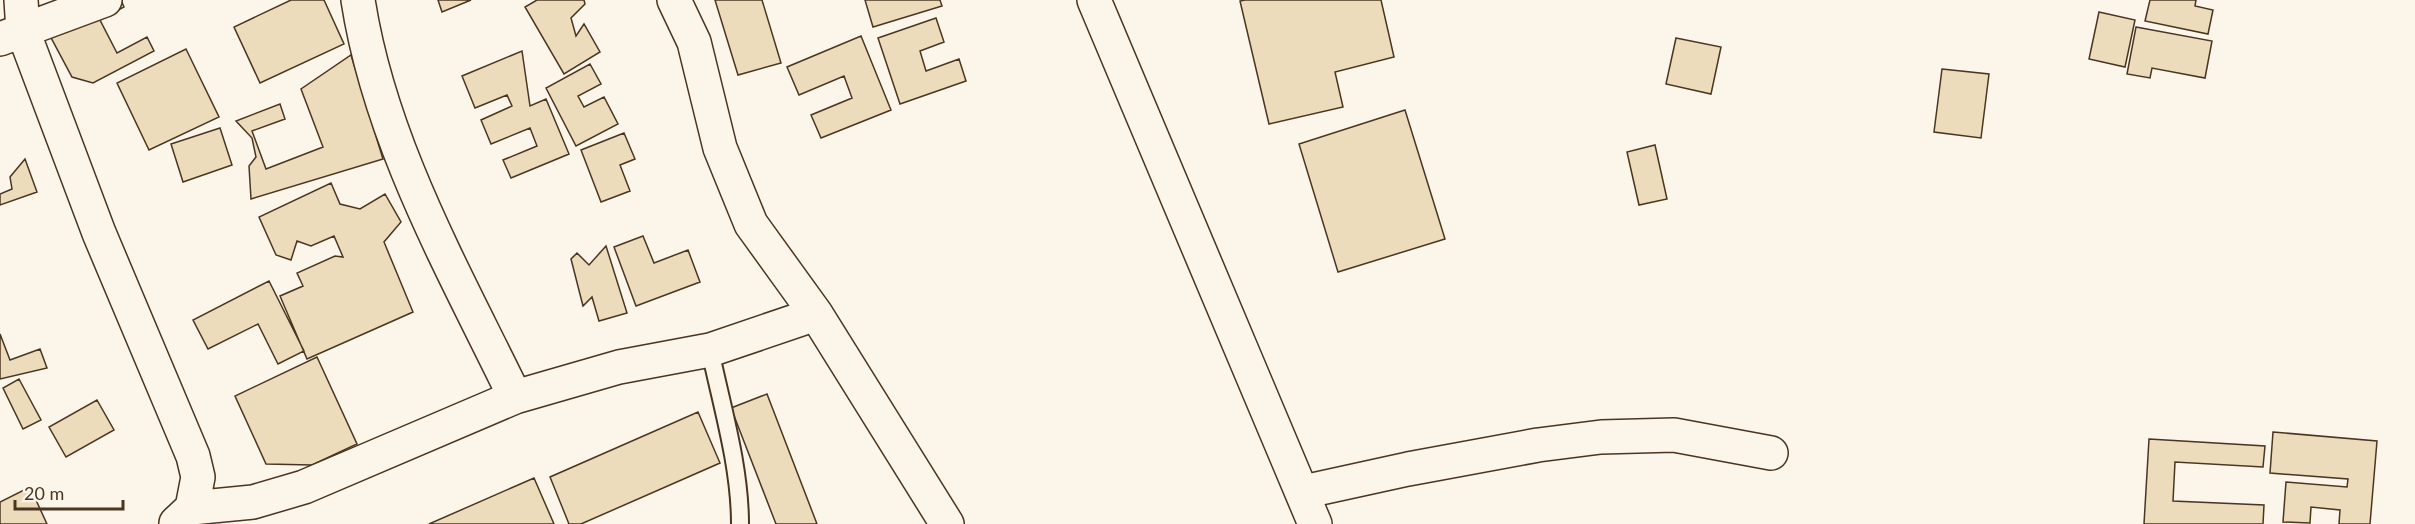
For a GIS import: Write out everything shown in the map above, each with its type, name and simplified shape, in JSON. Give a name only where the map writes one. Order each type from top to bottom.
[{"type":"street","points":[[105,0],[15,23],[99,233],[193,456],[198,477],[183,516]]},
{"type":"street","points":[[358,0],[364,37],[410,180],[515,397]]},
{"type":"street","points":[[674,0],[694,42],[720,148],[751,224],[816,314],[947,524]]},
{"type":"street","points":[[1094,0],[1304,492],[1315,524]]},
{"type":"street","points":[[183,516],[253,502],[304,487],[515,397],[619,367],[710,350],[816,314]]},
{"type":"street","points":[[1304,492],[1408,469],[1538,445],[1601,437],[1674,435],[1771,453]]},
{"type":"lane","points":[[710,350],[735,468],[740,503],[740,524]]},
{"type":"building","points":[[121,0],[124,7],[100,20],[117,53],[147,37],[154,51],[93,83],[72,77],[48,32]]},
{"type":"building","points":[[291,0],[324,0],[344,44],[260,83],[234,27]]},
{"type":"building","points":[[438,0],[471,0],[442,12]]},
{"type":"building","points":[[537,0],[584,0],[585,4],[571,18],[576,36],[584,24],[600,52],[564,74],[525,7]]},
{"type":"building","points":[[715,0],[762,0],[781,63],[738,75]]},
{"type":"building","points":[[865,0],[940,0],[942,6],[873,27]]},
{"type":"building","points":[[1381,0],[1394,57],[1335,72],[1343,107],[1269,124],[1240,1]]},
{"type":"building","points":[[2150,0],[2196,0],[2195,6],[2213,10],[2208,34],[2145,21]]},
{"type":"building","points":[[2099,12],[2135,20],[2125,67],[2089,59]]},
{"type":"building","points":[[936,18],[944,42],[920,51],[926,71],[959,59],[966,81],[900,104],[878,38]]},
{"type":"building","points":[[2136,27],[2212,41],[2205,78],[2152,68],[2150,78],[2127,74]]},
{"type":"building","points":[[861,36],[891,110],[821,138],[811,115],[852,98],[844,76],[799,95],[787,67]]},
{"type":"building","points":[[1676,38],[1721,47],[1711,94],[1666,84]]},
{"type":"building","points":[[186,49],[219,117],[149,150],[117,83]]},
{"type":"building","points":[[522,51],[530,106],[546,99],[569,154],[511,178],[503,160],[537,146],[530,128],[491,144],[481,120],[512,106],[507,95],[475,108],[462,76]]},
{"type":"building","points":[[351,55],[383,159],[251,199],[249,166],[256,157],[252,138],[236,121],[280,104],[285,119],[252,131],[266,169],[323,147],[301,89]]},
{"type":"building","points":[[590,64],[601,84],[578,96],[584,107],[604,97],[618,124],[576,146],[546,88]]},
{"type":"building","points":[[1942,69],[1989,74],[1981,138],[1934,132]]},
{"type":"building","points":[[1405,110],[1445,239],[1338,272],[1299,144]]},
{"type":"building","points":[[220,128],[232,165],[183,182],[171,144]]},
{"type":"building","points":[[624,133],[635,159],[620,165],[630,191],[601,202],[581,150]]},
{"type":"building","points":[[1655,145],[1667,199],[1639,205],[1627,152]]},
{"type":"building","points":[[25,159],[37,192],[0,205],[0,194],[12,189],[10,177]]},
{"type":"building","points":[[331,183],[340,204],[360,209],[385,194],[401,222],[384,242],[413,312],[307,359],[280,296],[303,286],[297,273],[335,256],[343,257],[334,236],[311,246],[297,241],[291,260],[276,255],[259,217]]},
{"type":"building","points":[[643,236],[654,263],[688,250],[700,282],[636,306],[614,247]]},
{"type":"building","points":[[606,246],[627,313],[599,321],[592,297],[583,306],[571,259],[577,253],[589,265]]},
{"type":"building","points":[[269,281],[304,351],[278,364],[258,324],[208,349],[193,320]]},
{"type":"building","points":[[0,334],[10,360],[40,349],[47,368],[0,379]]},
{"type":"building","points":[[317,357],[357,444],[312,465],[266,464],[235,396]]},
{"type":"building","points":[[19,379],[41,420],[23,429],[3,388]]},
{"type":"building","points":[[767,394],[817,524],[776,524],[731,408]]},
{"type":"building","points":[[97,400],[114,430],[66,457],[49,427]]},
{"type":"building","points":[[698,412],[720,463],[581,524],[569,524],[550,477]]},
{"type":"building","points":[[2273,432],[2377,441],[2370,524],[2339,524],[2340,510],[2311,507],[2310,523],[2283,522],[2286,482],[2347,487],[2348,479],[2270,473]]},
{"type":"building","points":[[2149,439],[2265,446],[2263,467],[2175,462],[2173,501],[2264,505],[2263,524],[2144,524]]},
{"type":"building","points":[[534,478],[554,524],[429,524]]},
{"type":"building","points":[[30,487],[47,524],[0,524],[0,502]]}]
